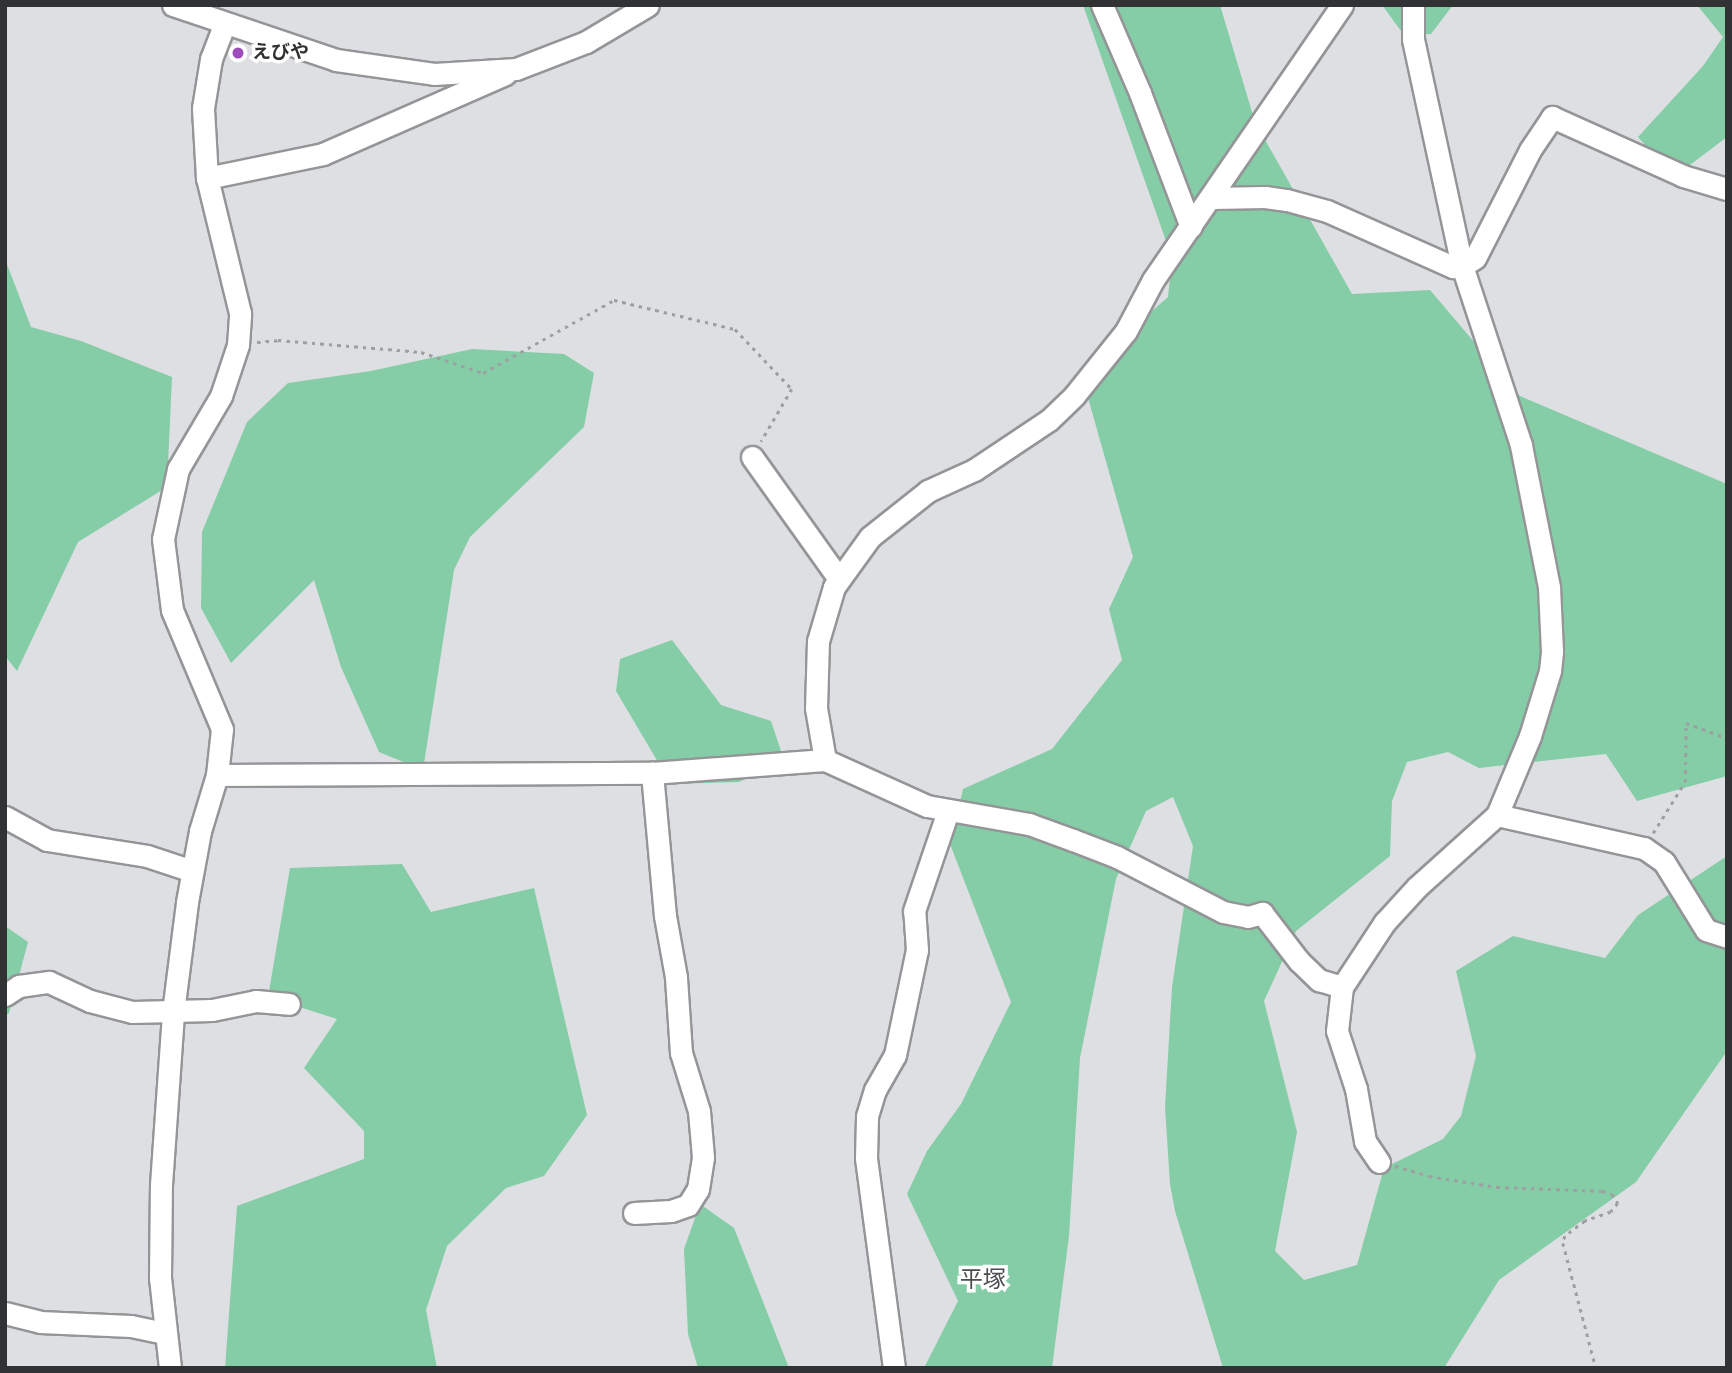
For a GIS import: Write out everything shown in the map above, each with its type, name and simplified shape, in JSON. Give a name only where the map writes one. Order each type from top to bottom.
[{"type":"street","points":[[173,5],[224,25],[336,60],[434,74],[516,69]]},
{"type":"street","points":[[207,177],[323,154],[516,69],[586,42],[648,5]]},
{"type":"street","points":[[1102,5],[1191,227]]},
{"type":"street","points":[[824,760],[816,708],[818,641],[834,587],[839,579],[870,537],[928,491],[974,470],[1049,420],[1074,396],[1126,331],[1153,280],[1212,198],[1292,74],[1342,5]]},
{"type":"street","points":[[1379,1162],[1365,1141],[1356,1089],[1337,1031],[1342,987],[1384,923],[1417,887],[1497,815],[1530,736],[1550,671],[1552,651],[1549,587],[1521,446],[1462,266],[1413,39],[1413,5]]},
{"type":"street","points":[[170,1368],[160,1278],[161,1185],[173,1012],[192,871],[217,775],[222,729],[172,610],[163,539],[178,468],[221,396],[237,345],[240,313],[207,177],[203,108],[211,59],[224,25]]},
{"type":"street","points":[[1212,198],[1242,196],[1287,200],[1328,211],[1453,267],[1462,266],[1475,258],[1530,150],[1552,117],[1684,176],[1727,189]]},
{"type":"street","points":[[752,457],[839,579]]},
{"type":"street","points":[[217,775],[652,773],[824,760],[927,806],[1029,824],[1117,858],[1223,912],[1248,917],[1262,913],[1299,961],[1319,980],[1342,987]]},
{"type":"street","points":[[634,1213],[671,1210],[688,1205],[698,1189],[703,1157],[699,1111],[681,1053],[676,977],[665,916],[652,773]]},
{"type":"street","points":[[894,1368],[866,1158],[867,1116],[875,1090],[895,1055],[917,950],[914,911],[948,811]]},
{"type":"street","points":[[1497,815],[1644,848],[1664,862],[1706,930],[1727,937]]},
{"type":"street","points":[[5,817],[47,840],[147,856],[192,871]]},
{"type":"street","points":[[5,995],[19,986],[49,982],[90,1000],[132,1012],[212,1010],[256,1001],[289,1004]]},
{"type":"street","points":[[5,1313],[40,1322],[131,1326],[164,1333]]},
{"type":"path","points":[[237,345],[278,340],[421,352],[483,373],[614,300],[735,330],[792,389],[752,457]]},
{"type":"path","points":[[1644,848],[1685,782],[1686,723],[1727,738]]},
{"type":"path","points":[[1379,1162],[1429,1176],[1497,1186],[1602,1191],[1612,1194],[1618,1203],[1611,1212],[1585,1221],[1565,1236],[1563,1243],[1597,1368]]},
{"type":"green space","points":[[1083,5],[1220,5],[1255,122],[1352,294],[1430,290],[1520,396],[1727,484],[1727,776],[1637,801],[1606,754],[1479,768],[1448,752],[1407,762],[1392,801],[1390,856],[1296,931],[1264,1001],[1297,1132],[1275,1251],[1304,1280],[1357,1265],[1384,1168],[1443,1139],[1461,1116],[1476,1056],[1456,971],[1513,936],[1605,958],[1638,915],[1727,856],[1727,1051],[1636,1182],[1499,1280],[1444,1368],[1223,1368],[1175,1211],[1170,1184],[1165,1107],[1172,987],[1193,846],[1173,797],[1146,811],[1116,879],[1080,1058],[1069,1236],[1052,1368],[924,1368],[958,1301],[907,1194],[927,1151],[961,1104],[1011,1002],[950,844],[963,789],[1052,749],[1122,660],[1109,609],[1133,557],[1081,373],[1168,297],[1172,258]]},
{"type":"green space","points":[[1382,5],[1453,5],[1431,34],[1404,35]]},
{"type":"green space","points":[[1697,5],[1727,5],[1727,137],[1674,177],[1638,137],[1703,66],[1723,37]]},
{"type":"green space","points":[[5,259],[31,327],[81,341],[172,377],[167,487],[78,542],[17,671],[5,656]]},
{"type":"green space","points":[[472,349],[564,354],[594,373],[584,427],[470,537],[454,570],[423,770],[379,752],[341,667],[314,580],[231,663],[201,608],[202,532],[247,422],[288,383],[371,371]]},
{"type":"green space","points":[[672,640],[721,705],[771,721],[784,760],[739,782],[671,784],[616,691],[620,659]]},
{"type":"green space","points":[[402,864],[431,912],[534,888],[587,1115],[544,1176],[506,1188],[447,1246],[426,1310],[437,1368],[225,1368],[237,1206],[364,1159],[364,1131],[304,1068],[337,1019],[268,997],[290,868]]},
{"type":"green space","points":[[5,926],[28,942],[9,1013],[5,1016]]},
{"type":"green space","points":[[700,1204],[734,1228],[789,1368],[698,1368],[688,1334],[684,1249]]},
{"type":"place","name":"えびや","points":[[238,53]]},
{"type":"district","name":"平塚","points":[[983,1280]]}]
